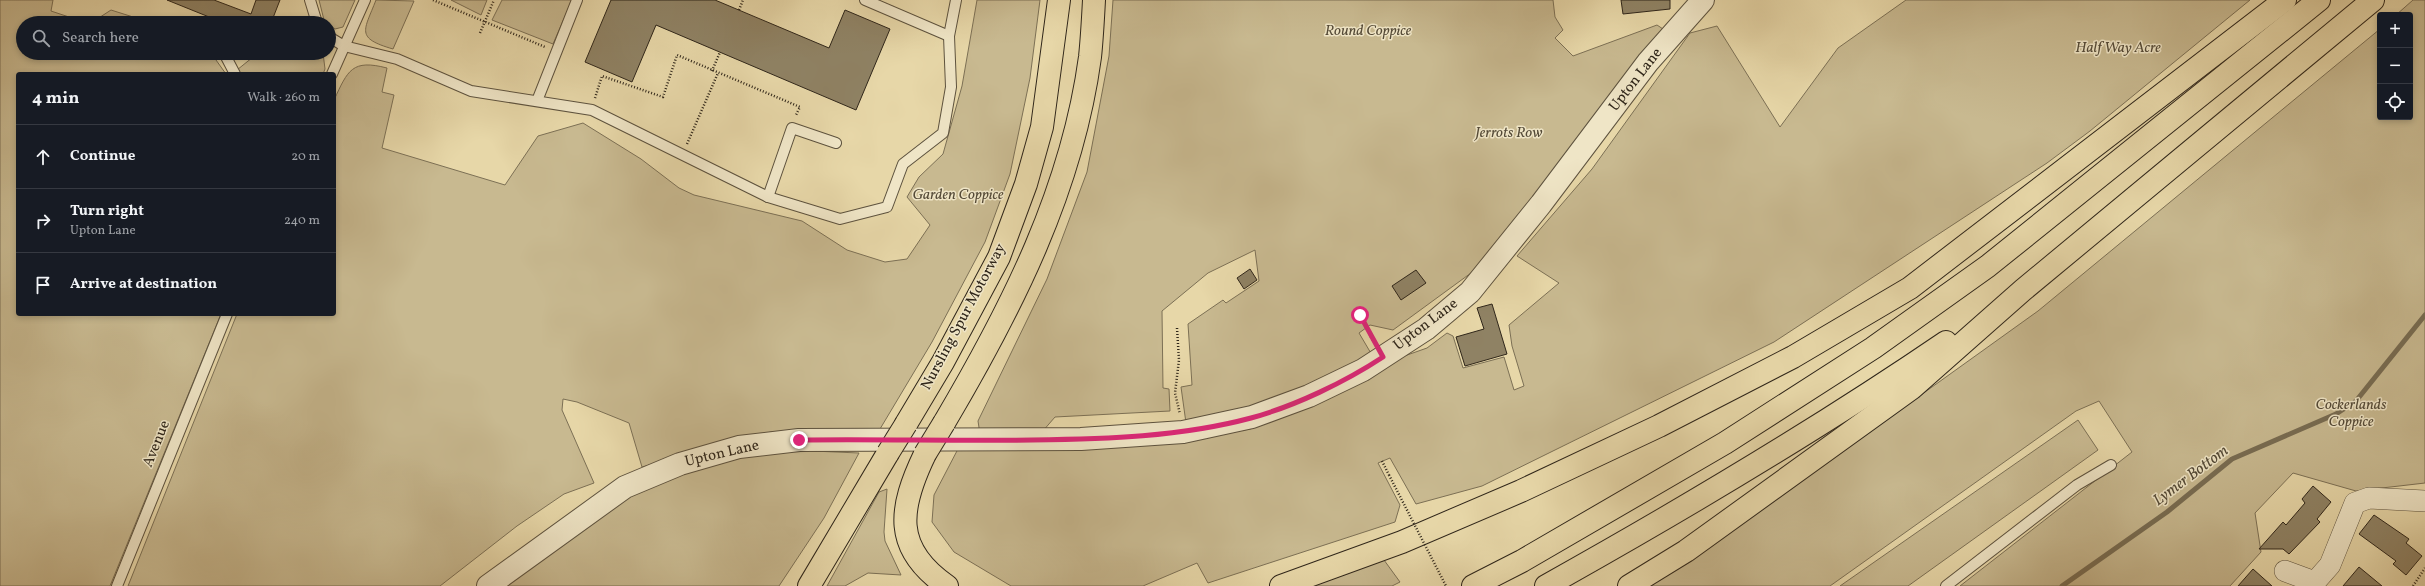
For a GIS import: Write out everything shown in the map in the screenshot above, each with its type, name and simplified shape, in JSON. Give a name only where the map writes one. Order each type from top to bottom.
[{"type":"highway","name":"Nursling Spur Motorway","points":[[809,586],[943,362],[999,257],[1026,184],[1042,127],[1059,0]]},
{"type":"highway","points":[[947,586],[918,561],[907,533],[908,494],[925,454],[986,353],[1040,241],[1057,193],[1076,127],[1090,58],[1094,0]]},
{"type":"highway","points":[[1281,586],[1402,542],[1521,491],[1659,426],[1793,357],[1910,288],[2285,0]]},
{"type":"highway","points":[[1473,586],[1522,561],[1725,443],[1873,348],[1988,266],[2319,0]]},
{"type":"highway","points":[[1629,586],[1686,551],[1912,388],[2024,290],[2373,0]]},
{"type":"highway","points":[[1546,586],[1647,529],[1895,377],[2024,290]]},
{"type":"street","name":"Upton Lane","points":[[488,586],[625,487],[680,464],[740,447],[799,440],[1081,439],[1183,432],[1252,417],[1309,396],[1363,370],[1426,329],[1470,292],[1541,204],[1648,62],[1703,0]]},
{"type":"street","points":[[2285,571],[2315,584],[2330,565],[2355,503],[2369,498],[2425,501]]},
{"type":"lane","points":[[310,0],[315,16]]},
{"type":"lane","points":[[333,72],[365,0]]},
{"type":"lane","points":[[537,101],[577,0]]},
{"type":"lane","points":[[865,0],[949,36]]},
{"type":"lane","points":[[336,41],[344,46],[396,59],[471,91],[592,110],[768,197],[840,219],[888,207],[903,164],[943,133],[951,88],[949,36],[956,0]]},
{"type":"lane","points":[[228,60],[234,72]]},
{"type":"lane","points":[[768,197],[792,128],[836,143]]},
{"type":"lane","name":"Avenue","points":[[117,586],[226,316]]},
{"type":"lane","points":[[1946,586],[2077,485],[2111,465]]},
{"type":"path","points":[[433,0],[556,51]]},
{"type":"path","points":[[480,33],[494,0]]},
{"type":"path","points":[[739,10],[743,0]]},
{"type":"path","points":[[712,71],[720,52]]},
{"type":"path","points":[[592,110],[602,76],[663,96],[677,56],[800,107],[792,128]]},
{"type":"path","points":[[682,155],[718,73]]},
{"type":"path","points":[[1360,315],[1383,357]]},
{"type":"path","points":[[1178,328],[1179,360],[1175,393],[1183,432]]},
{"type":"path","points":[[1382,461],[1446,586]]},
{"type":"path","points":[[2414,586],[2425,568]]},
{"type":"green space","points":[[0,0],[53,0],[51,11],[66,16],[16,16],[16,60],[216,60],[225,72],[16,72],[16,316],[220,316],[110,586],[0,586]]},
{"type":"green space","points":[[319,0],[355,0],[343,27],[336,29],[336,16],[323,16]]},
{"type":"green space","points":[[376,0],[414,1],[393,49],[373,41],[368,37],[366,32],[368,19]]},
{"type":"green space","points":[[451,0],[487,0],[481,15]]},
{"type":"green space","points":[[502,0],[572,0],[553,44],[492,20]]},
{"type":"green space","name":"Garden Coppice","points":[[977,0],[1040,0],[1030,78],[1010,174],[985,242],[932,342],[877,434],[771,432],[642,467],[629,423],[577,402],[563,399],[562,410],[594,483],[564,494],[517,526],[440,586],[128,586],[236,316],[336,316],[336,96],[343,81],[353,69],[366,65],[387,68],[382,92],[394,95],[382,148],[505,185],[538,136],[583,123],[641,159],[679,188],[694,195],[802,221],[847,250],[885,262],[907,259],[930,225],[907,197],[919,177],[943,154],[962,86]]},
{"type":"green space","points":[[1113,0],[1553,0],[1555,17],[1563,30],[1555,38],[1573,56],[1657,25],[1666,31],[1586,136],[1471,273],[1393,330],[1370,325],[1359,333],[1372,355],[1329,379],[1257,407],[1186,423],[1181,387],[1192,385],[1188,324],[1223,300],[1226,303],[1259,281],[1255,250],[1208,273],[1162,311],[1163,388],[1169,389],[1170,411],[1055,417],[1042,432],[980,434],[978,421],[1047,279],[1087,172],[1109,56]]},
{"type":"green space","name":"Half Way Acre","points":[[1906,0],[2250,0],[2090,131],[2047,163],[1774,342],[1482,486],[1416,504],[1390,458],[1378,463],[1400,505],[1395,522],[1208,583],[1197,563],[1143,586],[1011,586],[954,552],[932,522],[934,495],[959,447],[1164,443],[1250,429],[1330,396],[1393,360],[1427,348],[1447,333],[1453,336],[1463,368],[1504,357],[1514,390],[1524,386],[1512,346],[1509,325],[1559,283],[1517,256],[1592,169],[1690,33],[1717,26],[1780,127],[1838,48]]},
{"type":"green space","name":"Cockerlands Coppice","points":[[2413,0],[2425,0],[2425,483],[2356,491],[2293,473],[2255,513],[2261,552],[2230,586],[1960,586],[2132,452],[2099,401],[2076,411],[1830,586],[1649,586],[1840,453],[2038,311],[2377,31],[2377,120],[2413,120],[2413,12],[2399,12]]},
{"type":"green space","points":[[111,10],[130,16],[102,16]]},
{"type":"green space","points":[[249,60],[324,60],[325,69],[324,72],[234,72]]},
{"type":"green space","points":[[2078,420],[2098,450],[1908,586],[1840,586]]},
{"type":"green space","points":[[789,450],[859,453],[824,518],[779,586],[498,586],[579,526],[650,485],[722,460]]},
{"type":"green space","points":[[887,489],[884,532],[885,541],[901,575],[868,573],[845,586],[827,586],[879,492]]},
{"type":"green space","points":[[1384,560],[1400,582],[1392,586],[1308,586]]},
{"type":"building","points":[[167,0],[214,0],[251,14],[256,0],[280,0],[274,16],[207,16]]},
{"type":"building","points":[[611,0],[715,0],[829,48],[845,10],[890,29],[856,110],[656,25],[632,82],[585,62]]},
{"type":"building","points":[[1621,0],[1670,0],[1670,9],[1623,14]]},
{"type":"building","points":[[1250,269],[1257,280],[1244,289],[1237,278]]},
{"type":"building","points":[[1416,270],[1426,283],[1401,300],[1392,286]]},
{"type":"building","points":[[1492,304],[1507,354],[1465,366],[1456,337],[1484,329],[1477,308]]},
{"type":"building","points":[[2313,486],[2331,502],[2317,519],[2320,522],[2289,554],[2283,549],[2259,549],[2283,522],[2286,525],[2305,503],[2302,499]]},
{"type":"building","points":[[2374,515],[2409,539],[2406,543],[2422,556],[2406,575],[2393,564],[2396,561],[2359,534]]},
{"type":"building","points":[[2359,567],[2382,586],[2343,586]]},
{"type":"building","points":[[2253,569],[2272,586],[2238,586]]},
{"type":"waterway","name":"Lymer Bottom","points":[[2062,586],[2167,512],[2232,459],[2336,414],[2356,401],[2425,315]]},
{"type":"route","points":[[799,440],[857,439],[962,441],[1081,439],[1183,432],[1252,417],[1309,396],[1363,370],[1383,357],[1368,333],[1360,315]]},
{"type":"park label","name":"Round Coppice","points":[[1368,31]]},
{"type":"park label","name":"Jerrots Row","points":[[1509,133]]}]
